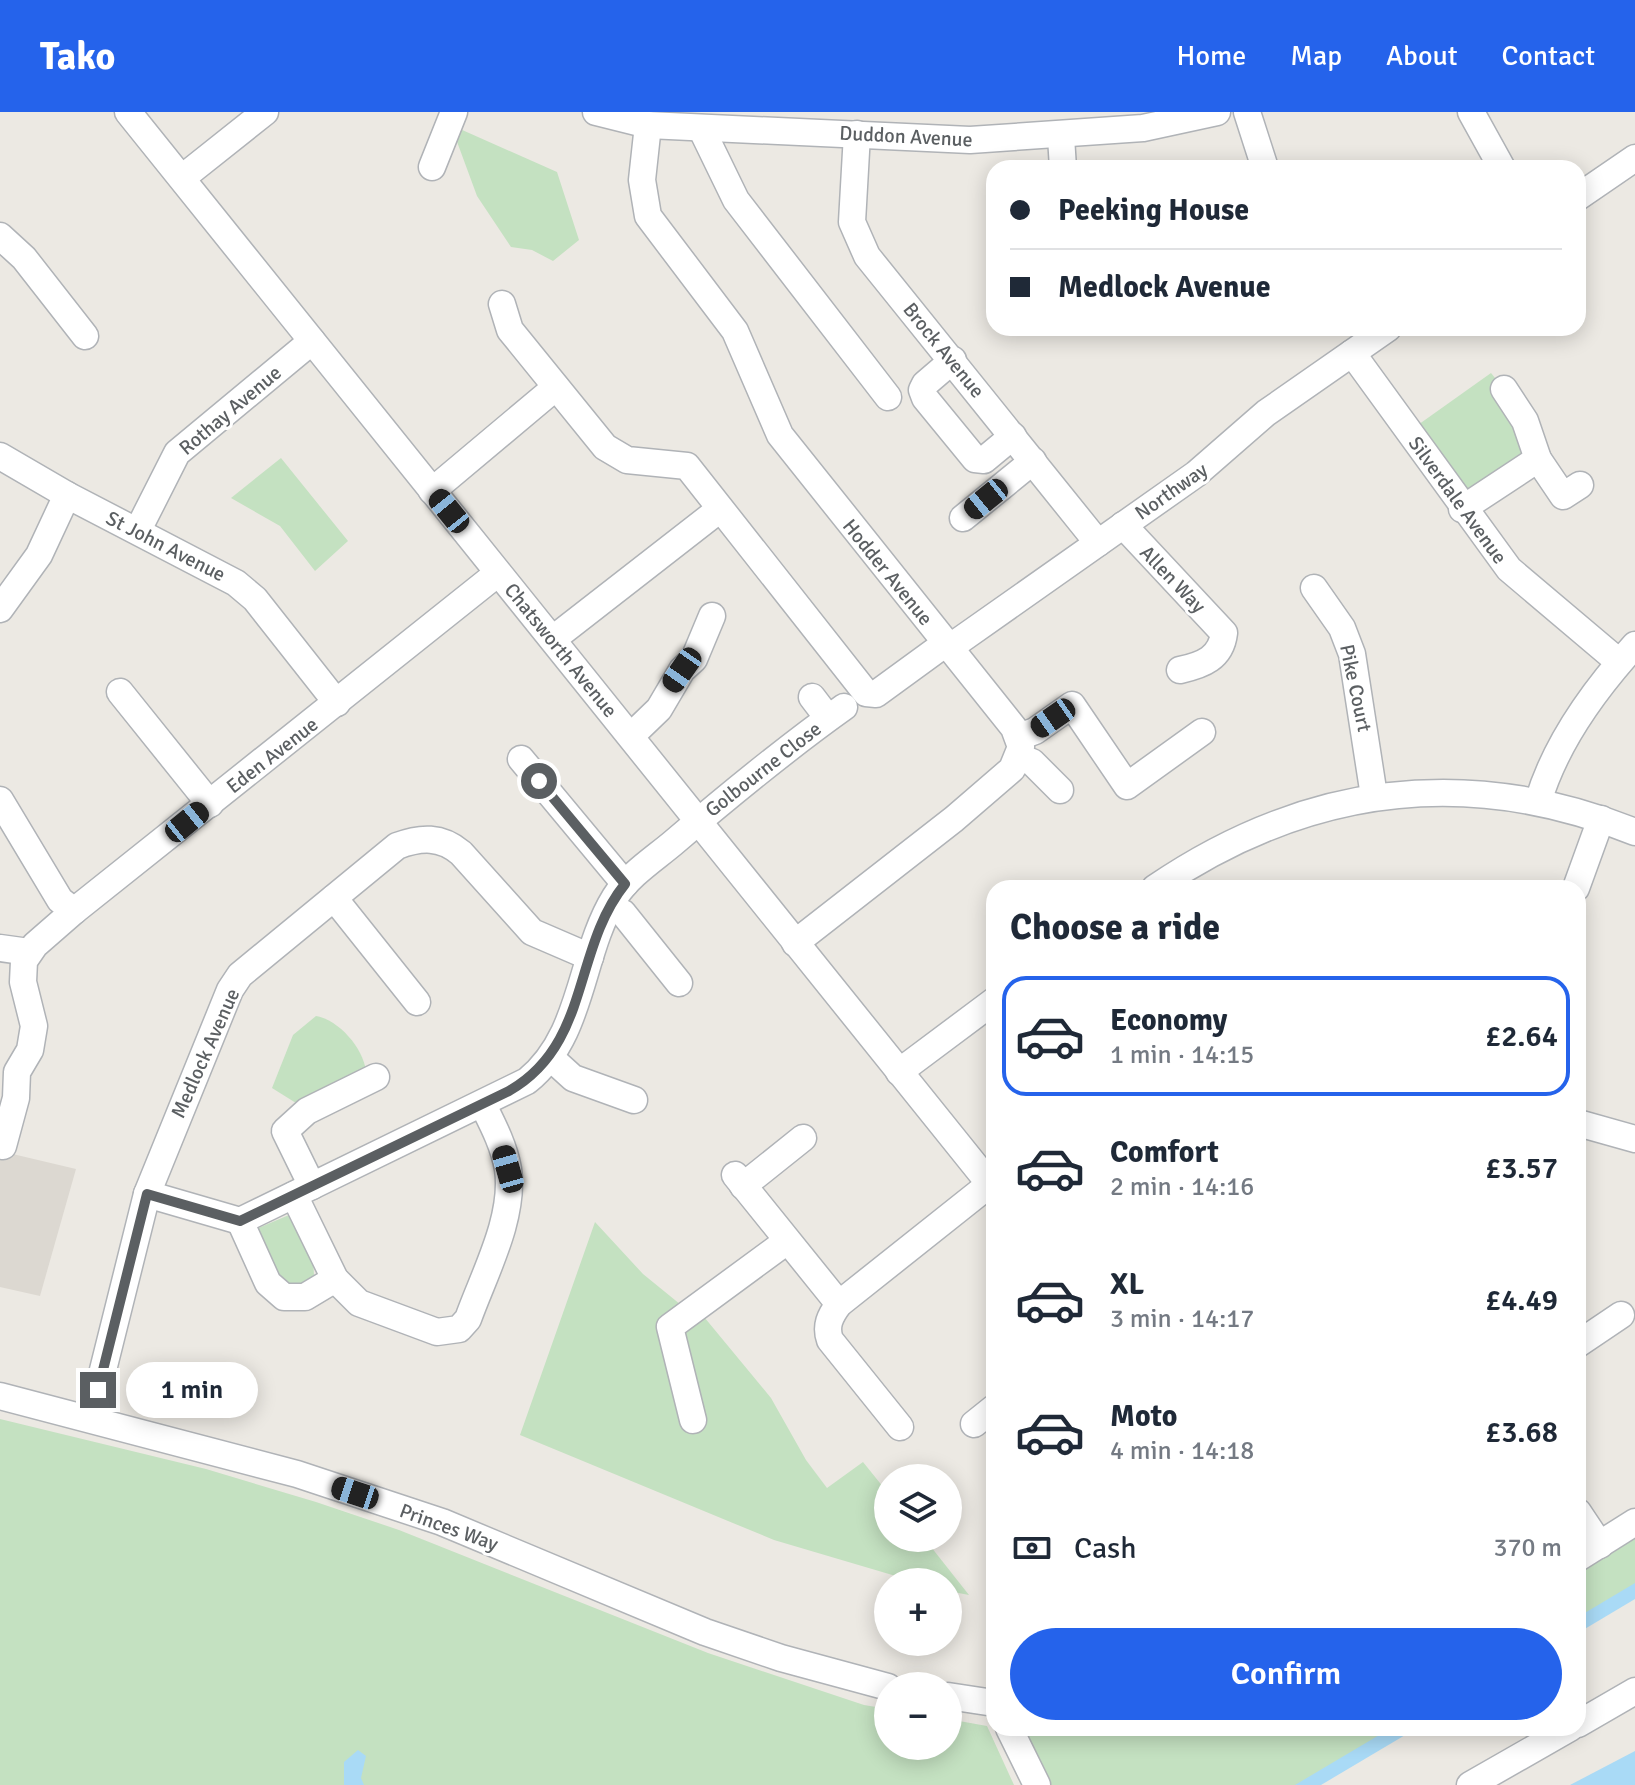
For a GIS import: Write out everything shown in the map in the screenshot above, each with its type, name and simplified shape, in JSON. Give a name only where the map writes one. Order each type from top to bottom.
[{"type":"street","name":"Chatsworth Avenue","points":[[128,112],[986,1179]]},
{"type":"street","points":[[182,178],[265,112]]},
{"type":"street","points":[[432,167],[454,112]]},
{"type":"street","name":"Duddon Avenue","points":[[596,112],[701,128],[786,121],[857,134],[904,124],[970,140],[1061,137],[1143,128],[1217,112]]},
{"type":"street","points":[[1247,112],[1262,160]]},
{"type":"street","points":[[1471,112],[1498,160]]},
{"type":"street","name":"Hodder Avenue","points":[[664,121],[643,198],[659,234],[735,331],[780,435],[948,646],[1019,747],[1060,790]]},
{"type":"street","points":[[701,128],[736,200],[888,397]]},
{"type":"street","name":"Brock Avenue","points":[[857,134],[852,222],[867,256],[1098,543]]},
{"type":"street","points":[[1061,137],[1062,160]]},
{"type":"street","points":[[1586,192],[1635,158]]},
{"type":"street","points":[[3,245],[24,258],[85,336]]},
{"type":"street","points":[[432,491],[556,387],[510,330],[502,304]]},
{"type":"street","name":"Northway","points":[[556,387],[605,447],[627,460],[687,466],[866,693],[876,694],[1196,474],[1253,423],[1376,336]]},
{"type":"street","name":"Rothay Avenue","points":[[138,530],[177,453],[312,341]]},
{"type":"street","name":"Silverdale Avenue","points":[[1352,353],[1462,509],[1509,569],[1627,653]]},
{"type":"street","points":[[953,360],[925,384],[922,390],[925,398],[975,459],[984,460],[1013,436]]},
{"type":"street","points":[[1504,389],[1525,421],[1538,459],[1563,496],[1580,485]]},
{"type":"street","name":"St John Avenue","points":[[0,456],[67,495],[223,574],[255,599],[337,703]]},
{"type":"street","points":[[1462,509],[1538,459]]},
{"type":"street","points":[[963,518],[1033,461]]},
{"type":"street","points":[[0,609],[39,555],[67,495]]},
{"type":"street","points":[[553,639],[720,509]]},
{"type":"street","name":"Allen Way","points":[[1123,525],[1224,633],[1222,648],[1213,658],[1180,670]]},
{"type":"street","name":"Eden Avenue","points":[[29,952],[74,911],[498,573]]},
{"type":"street","name":"Pike Court","points":[[1314,588],[1342,628],[1352,654],[1374,796]]},
{"type":"street","points":[[631,736],[659,709],[672,684],[694,659],[712,616]]},
{"type":"street","points":[[1538,802],[1555,759],[1627,653]]},
{"type":"street","points":[[120,692],[210,804]]},
{"type":"street","points":[[795,943],[954,819],[1012,769],[1019,747],[1035,731],[1072,705],[1127,786],[1202,732]]},
{"type":"street","name":"Golbourne Close","points":[[551,1058],[570,1019],[610,907],[625,884],[828,707]]},
{"type":"street","points":[[521,759],[625,884]]},
{"type":"street","points":[[1168,880],[1227,844],[1277,821],[1374,796],[1449,793],[1538,802],[1635,832]]},
{"type":"street","points":[[0,800],[60,900],[74,911]]},
{"type":"street","points":[[1579,880],[1601,819]]},
{"type":"street","name":"Medlock Avenue","points":[[91,1418],[147,1194],[230,990],[240,975],[397,846],[411,841],[437,839],[461,853],[532,932],[590,957]]},
{"type":"street","points":[[334,898],[417,1002]]},
{"type":"street","points":[[610,907],[623,913],[679,983]]},
{"type":"street","points":[[0,948],[29,952],[23,982],[34,1026],[30,1050],[8,1070],[16,1098],[3,1146]]},
{"type":"street","points":[[899,1072],[986,1007]]},
{"type":"street","points":[[147,1194],[240,1221],[483,1105],[527,1081],[551,1058],[573,1078],[634,1100]]},
{"type":"street","points":[[376,1077],[307,1111],[285,1131],[335,1279],[371,1310],[437,1332],[459,1329],[468,1319],[504,1218],[508,1194],[504,1154],[483,1105]]},
{"type":"street","points":[[1586,1125],[1635,1139]]},
{"type":"street","points":[[803,1138],[739,1181],[839,1304]]},
{"type":"street","points":[[900,1427],[830,1340],[828,1323],[839,1304],[986,1191]]},
{"type":"street","points":[[240,1221],[268,1283],[284,1297],[305,1297],[335,1279]]},
{"type":"street","points":[[693,1420],[670,1327],[700,1308],[787,1241]]},
{"type":"street","points":[[1586,1339],[1621,1315]]},
{"type":"street","name":"Princes Way","points":[[0,1396],[297,1474],[442,1522],[705,1632],[874,1683]]},
{"type":"street","points":[[1589,1552],[1635,1522]]},
{"type":"street","points":[[1586,1719],[1635,1691]]},
{"type":"street","points":[[962,1698],[986,1702]]},
{"type":"street","points":[[1013,1736],[1037,1785]]},
{"type":"street","points":[[1470,1785],[1556,1736]]},
{"type":"shaded area","points":[[0,1151],[76,1169],[40,1296],[0,1287]]},
{"type":"green space","points":[[460,129],[557,172],[579,240],[553,261],[532,250],[511,247],[477,196],[456,139]]},
{"type":"green space","points":[[1491,373],[1504,389],[1538,459],[1462,509],[1408,432]]},
{"type":"green space","points":[[281,458],[348,541],[315,571],[280,526],[231,498]]},
{"type":"green space","points":[[316,1016],[333,1023],[348,1036],[360,1053],[366,1071],[304,1108],[272,1088],[293,1035]]},
{"type":"green space","points":[[289,1215],[313,1259],[314,1275],[306,1285],[282,1285],[256,1229]]},
{"type":"green space","points":[[595,1222],[643,1274],[686,1309],[695,1306],[771,1398],[806,1460],[827,1488],[863,1462],[874,1476],[874,1552],[935,1552],[948,1568],[874,1570],[774,1540],[520,1435]]},
{"type":"green space","points":[[0,1419],[206,1469],[316,1502],[399,1530],[708,1653],[874,1707],[874,1760],[962,1760],[962,1722],[986,1726],[986,1736],[992,1736],[1014,1785],[0,1785]]},
{"type":"green space","points":[[1635,1522],[1635,1585],[1586,1614],[1586,1553]]},
{"type":"green space","points":[[1013,1736],[1379,1736],[1296,1785],[1037,1785]]},
{"type":"water","points":[[1635,1583],[1635,1599],[1586,1628],[1586,1612]]},
{"type":"water","points":[[1378,1736],[1404,1736],[1321,1785],[1295,1785]]},
{"type":"water","points":[[358,1750],[366,1756],[361,1778],[364,1785],[344,1785],[344,1762]]},
{"type":"water","points":[[1635,1751],[1635,1785],[1570,1785]]},
{"type":"route","points":[[98,1390],[147,1194],[240,1221],[483,1105],[527,1081],[551,1058],[565,1033],[610,907],[625,884],[539,781]]}]
